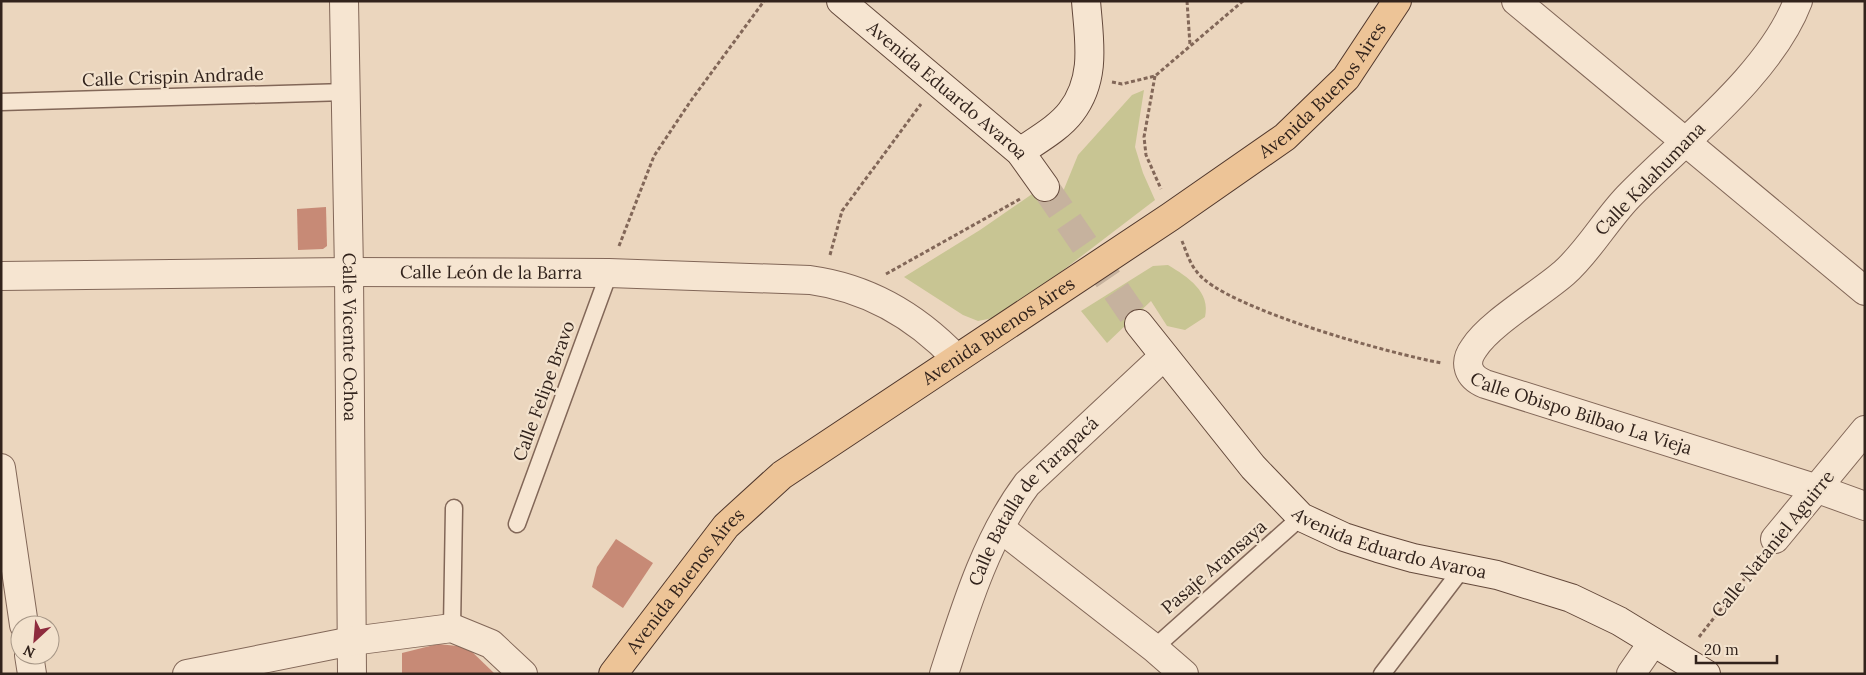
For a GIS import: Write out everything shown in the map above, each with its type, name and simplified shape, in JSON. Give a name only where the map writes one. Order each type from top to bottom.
[{"type":"main road","name":"Avenida Buenos Aires","points":[[614,674],[726,526],[782,476],[1285,138],[1346,78],[1397,1]]},
{"type":"street","name":"Calle Vicente Ochoa","points":[[344,1],[349,272],[352,674]]},
{"type":"street","name":"Avenida Eduardo Avaroa","points":[[841,1],[937,80],[1020,152],[1044,186]]},
{"type":"street","points":[[1020,152],[1071,112],[1088,78],[1090,53],[1086,1]]},
{"type":"street","points":[[1516,1],[1865,290]]},
{"type":"street","name":"Calle Kalahumana","points":[[1468,365],[1468,359],[1473,348],[1485,334],[1566,271],[1627,198],[1687,141],[1777,43],[1798,1]]},
{"type":"street","name":"Calle León de la Barra","points":[[1,276],[349,272],[609,272],[810,280],[834,283],[863,292],[890,304],[935,336],[956,358]]},
{"type":"street","name":"Avenida Eduardo Avaroa","points":[[1138,324],[1253,467],[1301,517],[1344,537],[1413,558],[1496,575],[1571,598],[1653,642],[1706,674]]},
{"type":"street","name":"Calle Batalla de Tarapacá","points":[[944,674],[963,613],[1011,506],[1027,484],[1164,356]]},
{"type":"street","name":"Calle Obispo Bilbao La Vieja","points":[[1468,365],[1471,375],[1485,384],[1818,489],[1865,506]]},
{"type":"street","name":"Calle Nataniel Aguirre","points":[[1776,539],[1865,430]]},
{"type":"street","points":[[1,468],[8,568],[21,615]]},
{"type":"street","points":[[1000,528],[1154,648],[1184,674]]},
{"type":"street","points":[[187,674],[352,641],[452,628],[491,644],[523,674]]},
{"type":"street","points":[[1631,674],[1653,642]]},
{"type":"lane","name":"Calle Crispin Andrade","points":[[1,102],[346,92]]},
{"type":"lane","name":"Calle Felipe Bravo","points":[[517,524],[609,272]]},
{"type":"lane","points":[[452,628],[454,508]]},
{"type":"lane","name":"Pasaje Aransaya","points":[[1154,648],[1301,517]]},
{"type":"lane","points":[[1382,674],[1462,568]]},
{"type":"path","points":[[609,272],[654,156],[690,102],[764,1]]},
{"type":"path","points":[[1187,1],[1190,46]]},
{"type":"path","points":[[1088,78],[1122,84],[1155,76],[1243,1]]},
{"type":"path","name":"Calle Obispo Bilbao La Vieja","points":[[1155,76],[1144,137],[1146,155],[1159,184],[1170,217],[1197,273],[1221,292],[1255,307],[1398,354],[1446,364],[1468,365]]},
{"type":"path","points":[[838,259],[830,255],[842,211],[937,80]]},
{"type":"path","points":[[883,276],[1012,202],[1044,186]]},
{"type":"path","name":"Calle Nataniel Aguirre","points":[[1682,659],[1776,539]]},
{"type":"shaded area","points":[[1144,90],[1135,147],[1143,173],[1155,200],[1003,316],[978,321],[963,315],[904,277],[980,230],[1035,192],[1048,203],[1062,194],[1078,155],[1132,95]]},
{"type":"shaded area","points":[[1168,265],[1190,280],[1201,293],[1205,300],[1205,317],[1185,330],[1167,326],[1151,301],[1107,343],[1081,311],[1153,266]]},
{"type":"building","points":[[326,207],[327,246],[323,249],[298,250],[297,209]]},
{"type":"building","points":[[616,539],[653,563],[623,608],[592,587],[597,567]]},
{"type":"building","points":[[438,644],[467,647],[495,674],[402,674],[402,653]]},
{"type":"tunnel","points":[[1045,187],[1139,324]]}]
